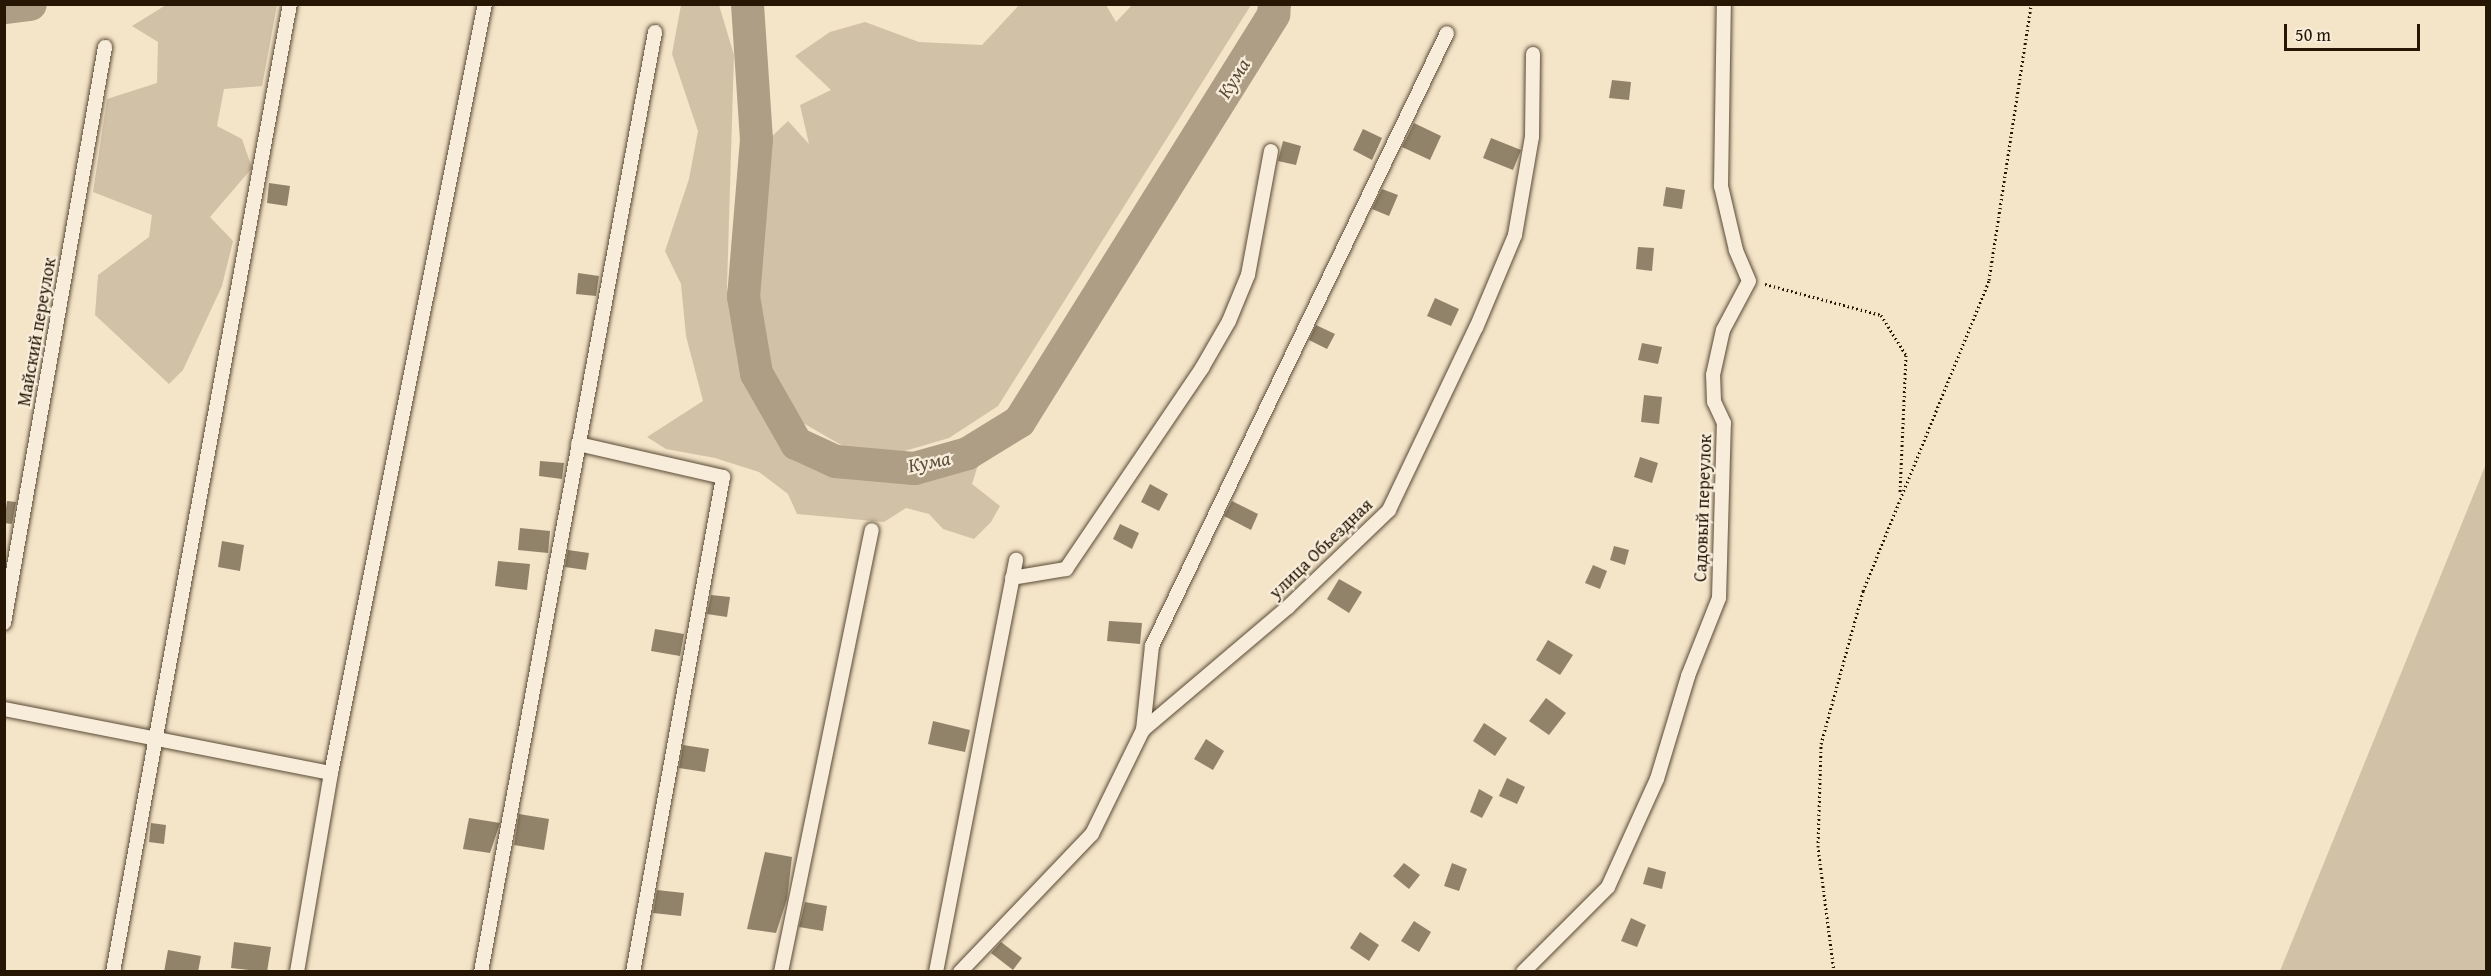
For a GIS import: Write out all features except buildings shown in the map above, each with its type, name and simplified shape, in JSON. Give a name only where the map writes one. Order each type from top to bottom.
[{"type":"street","points":[[113,972],[290,4]]},
{"type":"street","points":[[297,972],[331,772],[485,4]]},
{"type":"street","points":[[1724,4],[1720,186],[1736,250],[1749,281]]},
{"type":"street","points":[[481,972],[654,32]]},
{"type":"street","points":[[1143,730],[1152,646],[1447,33]]},
{"type":"street","name":"Майский переулок","points":[[4,623],[105,46]]},
{"type":"street","name":"улица Обьездная","points":[[960,972],[1092,834],[1143,730],[1288,607],[1389,510],[1476,328],[1515,235],[1532,137],[1533,54]]},
{"type":"street","points":[[1012,578],[1066,569],[1202,368],[1229,321],[1248,275],[1271,151]]},
{"type":"street","name":"Садовый переулок","points":[[1523,972],[1608,887],[1657,779],[1688,676],[1719,598],[1724,443],[1713,375],[1724,330],[1749,281]]},
{"type":"street","points":[[578,444],[723,477],[633,972]]},
{"type":"street","points":[[781,972],[872,530]]},
{"type":"street","points":[[936,972],[1016,560]]},
{"type":"street","points":[[4,709],[331,772]]},
{"type":"path","points":[[1834,972],[1818,847],[1821,744],[1863,591],[1900,495],[1946,393],[1989,280],[2031,4]]},
{"type":"path","points":[[1749,281],[1881,315],[1906,355],[1900,495]]},
{"type":"shaded area","points":[[1020,4],[1106,5],[1116,22],[1132,5],[1251,5],[998,406],[949,438],[891,455],[843,446],[803,423],[770,374],[759,298],[764,144],[788,121],[809,144],[800,105],[831,90],[795,56],[830,32],[865,22],[919,42],[982,45]]},
{"type":"shaded area","points":[[166,5],[277,5],[262,86],[224,89],[217,126],[242,139],[252,168],[210,217],[233,241],[222,286],[183,370],[169,384],[95,315],[98,275],[149,237],[152,215],[93,192],[107,99],[157,83],[158,42],[132,26]]},
{"type":"shaded area","points":[[681,5],[719,5],[734,55],[727,287],[747,377],[792,450],[831,470],[920,478],[979,462],[972,484],[1000,506],[991,522],[974,539],[943,529],[929,514],[906,508],[884,522],[797,514],[788,494],[759,472],[715,458],[666,449],[647,437],[703,401],[686,336],[681,284],[665,251],[689,179],[698,131],[672,54]]},
{"type":"shaded area","points":[[2486,464],[2486,971],[2280,971]]},
{"type":"waterway","name":"Кума","points":[[4,7],[30,4]]},
{"type":"waterway","name":"Кума","points":[[747,4],[756,139],[743,296],[756,373],[796,443],[835,461],[914,468],[967,453],[1019,421],[1273,14],[1274,4]]}]
